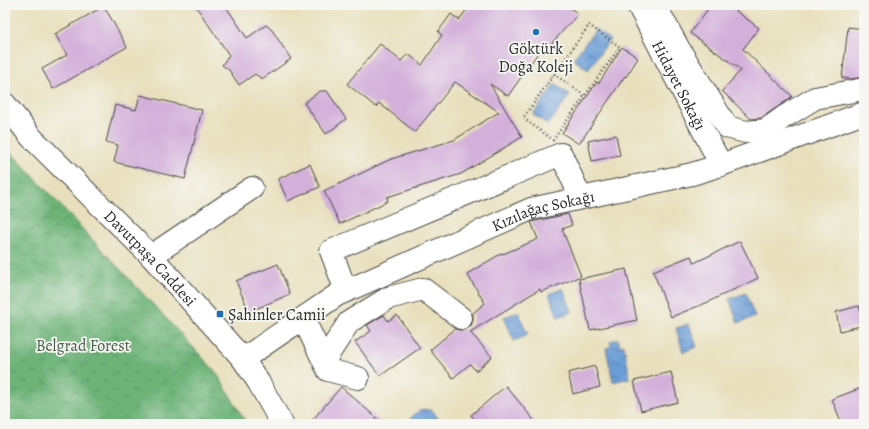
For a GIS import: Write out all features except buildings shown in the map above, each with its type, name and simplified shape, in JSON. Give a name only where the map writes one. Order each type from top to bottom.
[{"type":"street","name":"Hidayet Sokağı","points":[[638,5],[722,165]]},
{"type":"street","points":[[655,5],[679,49],[727,127],[746,132],[766,130],[815,98],[864,89]]},
{"type":"street","points":[[815,98],[826,127]]},
{"type":"street","name":"Davutpaşa Caddesi","points":[[5,104],[31,137],[151,256],[243,359],[282,424]]},
{"type":"street","name":"Kızılağaç Sokağı","points":[[243,359],[337,295],[531,209],[692,174],[722,165],[864,114]]},
{"type":"street","points":[[346,291],[331,251],[561,154],[581,198]]},
{"type":"street","points":[[151,256],[252,188]]},
{"type":"street","points":[[324,361],[349,322],[388,298],[423,289],[461,318]]},
{"type":"street","points":[[303,318],[328,370],[358,378]]},
{"type":"path","points":[[589,25],[620,47],[553,140],[523,118],[554,74],[589,25]]},
{"type":"path","points":[[554,74],[585,96]]},
{"type":"green space","name":"Belgrad Forest","points":[[5,146],[216,372],[247,424],[5,424]]},
{"type":"water","points":[[596,29],[610,40],[588,70],[573,59]]},
{"type":"water","points":[[555,84],[570,95],[548,125],[533,114]]},
{"type":"water","points":[[563,288],[572,312],[558,317],[549,294]]},
{"type":"water","points":[[746,293],[755,317],[738,323],[729,299]]},
{"type":"water","points":[[518,312],[528,335],[514,341],[504,317]]},
{"type":"water","points":[[689,324],[697,347],[683,352],[676,328]]},
{"type":"water","points":[[618,339],[620,346],[624,345],[630,378],[613,382],[606,348],[611,347],[610,341]]},
{"type":"water","points":[[424,409],[433,411],[442,424],[410,424],[411,418],[416,412]]},
{"type":"place","name":"Göktürk Doğa Koleji","points":[[536,32]]},
{"type":"place","name":"Şahinler Camii","points":[[220,314]]}]
